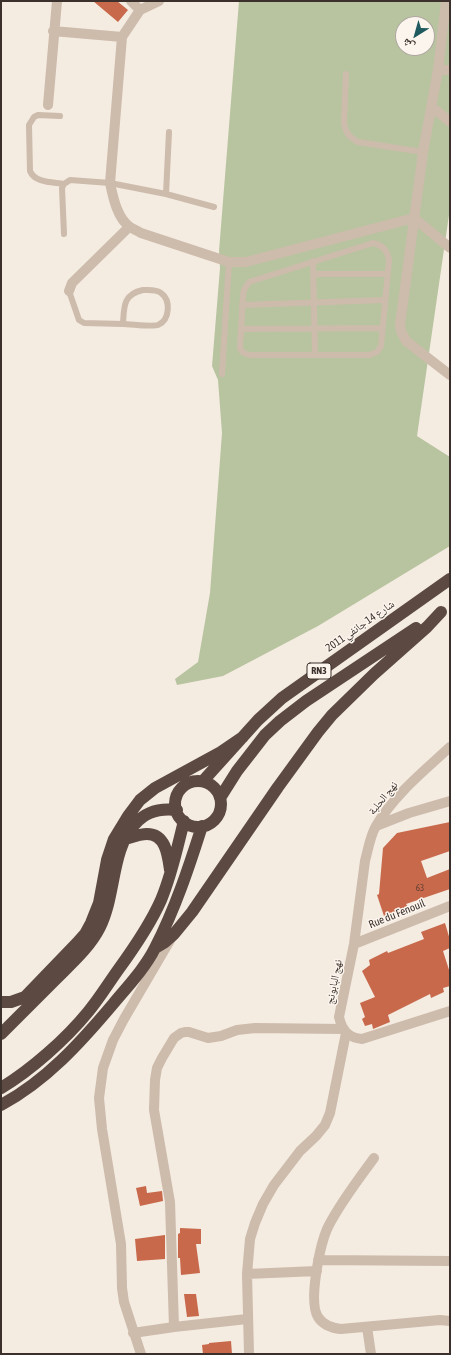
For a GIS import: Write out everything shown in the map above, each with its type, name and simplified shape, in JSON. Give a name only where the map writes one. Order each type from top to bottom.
[{"type":"highway","name":"شارع 14 جانفي 2011","points":[[203,781],[258,720],[282,698],[450,579]]},
{"type":"highway","points":[[155,948],[174,934],[192,912],[278,787],[332,715],[446,609]]},
{"type":"highway","name":"RN3","points":[[202,826],[209,824],[215,819],[221,806],[220,798],[237,771],[265,735],[280,721],[301,704],[446,609]]},
{"type":"highway","points":[[1,1002],[11,1002],[25,997],[85,934],[99,903],[107,860],[114,839],[140,800],[155,788],[215,756],[243,737]]},
{"type":"highway","points":[[1,1105],[25,1091],[79,1042],[128,987],[155,948],[176,901],[202,826],[189,824],[179,816],[176,803],[180,791],[184,786],[196,781],[203,781],[214,787],[220,798]]},
{"type":"highway","points":[[1,1034],[82,952],[95,936],[108,908],[120,854],[125,839],[134,824],[146,815],[160,809],[177,810]]},
{"type":"highway","points":[[1,1088],[44,1056],[89,1011],[144,933],[161,901],[171,874],[184,821]]},
{"type":"highway","points":[[125,839],[147,834],[152,834],[160,839],[166,847],[171,874]]},
{"type":"street","points":[[48,105],[56,1]]},
{"type":"street","points":[[131,1],[140,6],[159,1]]},
{"type":"street","points":[[446,1],[438,70],[414,218],[400,325],[406,341],[450,375]]},
{"type":"street","points":[[140,6],[122,37],[110,183],[114,204],[129,227],[141,233],[229,262],[246,262],[414,218]]},
{"type":"street","points":[[53,31],[122,37]]},
{"type":"street","points":[[438,70],[450,70]]},
{"type":"street","points":[[432,107],[450,122]]},
{"type":"street","points":[[414,218],[450,248]]},
{"type":"street","points":[[69,291],[72,283],[129,227]]},
{"type":"street","name":"نهج الحلبة","points":[[376,826],[397,797],[450,747]]},
{"type":"street","points":[[397,797],[401,807],[409,814]]},
{"type":"street","name":"نهج الحلبة","points":[[376,826],[450,801]]},
{"type":"street","name":"نهج البابونج","points":[[345,1031],[341,1025],[339,1017],[354,944],[365,861],[376,826]]},
{"type":"street","name":"Rue du Fenouil","points":[[354,944],[450,906]]},
{"type":"street","points":[[141,1354],[124,1302],[122,1288],[121,1244],[100,1114],[100,1082],[107,1053],[113,1040],[174,934]]},
{"type":"street","points":[[174,1327],[170,1202],[154,1110],[157,1068],[174,1038],[185,1032],[208,1038],[221,1036],[237,1030],[255,1028],[345,1031],[354,1039],[362,1039],[450,1011]]},
{"type":"street","points":[[249,1354],[247,1274],[250,1239],[263,1204],[274,1185],[296,1157],[325,1125],[330,1112],[345,1031]]},
{"type":"street","points":[[374,1158],[333,1218],[324,1237],[318,1260],[313,1300],[314,1309],[324,1324],[332,1328],[367,1327],[440,1320],[450,1321]]},
{"type":"street","points":[[318,1260],[450,1261]]},
{"type":"street","points":[[247,1274],[317,1271]]},
{"type":"street","points":[[133,1333],[247,1319]]},
{"type":"street","points":[[367,1327],[371,1354]]},
{"type":"lane","points":[[346,74],[344,122],[345,128],[352,139],[358,142],[424,152]]},
{"type":"lane","points":[[60,116],[38,115],[31,120],[29,125],[30,167],[32,175],[35,178],[64,184]]},
{"type":"lane","points":[[166,194],[169,132]]},
{"type":"lane","points":[[64,234],[62,193],[64,184],[70,180],[110,183],[166,194],[214,207]]},
{"type":"lane","points":[[368,230],[369,244]]},
{"type":"lane","points":[[369,244],[378,244],[387,252],[389,261],[380,349],[375,354],[370,355],[246,354],[242,352],[240,348],[242,305],[244,290],[249,282],[313,261],[369,244]]},
{"type":"lane","points":[[313,261],[315,355]]},
{"type":"lane","points":[[222,374],[229,262]]},
{"type":"lane","points":[[314,274],[388,274]]},
{"type":"lane","points":[[69,291],[79,320],[84,323],[157,325],[164,319],[168,311],[166,297],[162,293],[153,290],[136,291],[130,295],[126,301],[123,324]]},
{"type":"lane","points":[[242,305],[385,300]]},
{"type":"lane","points":[[241,329],[382,328]]},
{"type":"green space","points":[[239,1],[450,1],[450,208],[417,436],[450,457],[450,546],[318,626],[223,676],[177,685],[175,679],[198,662],[210,593],[222,433],[218,380],[212,366],[220,268],[219,251]]},
{"type":"building","points":[[93,1],[117,1],[128,10],[118,22]]},
{"type":"building","points":[[450,822],[450,851],[421,861],[427,878],[450,869],[450,889],[406,904],[408,907],[384,916],[377,895],[379,894],[383,848],[397,833]]},
{"type":"building","points":[[445,923],[450,940],[450,948],[443,951],[450,973],[450,986],[443,988],[444,992],[431,998],[430,994],[388,1015],[390,1022],[373,1029],[372,1024],[365,1026],[362,1019],[365,1017],[360,1003],[375,997],[362,971],[370,965],[369,960],[387,951],[388,953],[424,939],[421,932]]},
{"type":"building","points":[[146,1186],[147,1193],[162,1191],[163,1201],[140,1206],[136,1188]]},
{"type":"building","points":[[180,1228],[201,1229],[201,1244],[196,1244],[200,1273],[181,1275],[180,1258],[178,1258],[178,1234],[180,1233]]},
{"type":"building","points":[[165,1235],[165,1259],[137,1261],[135,1239]]},
{"type":"building","points":[[184,1294],[196,1294],[199,1316],[187,1317]]},
{"type":"building","points":[[231,1341],[232,1354],[203,1354],[202,1345]]}]
